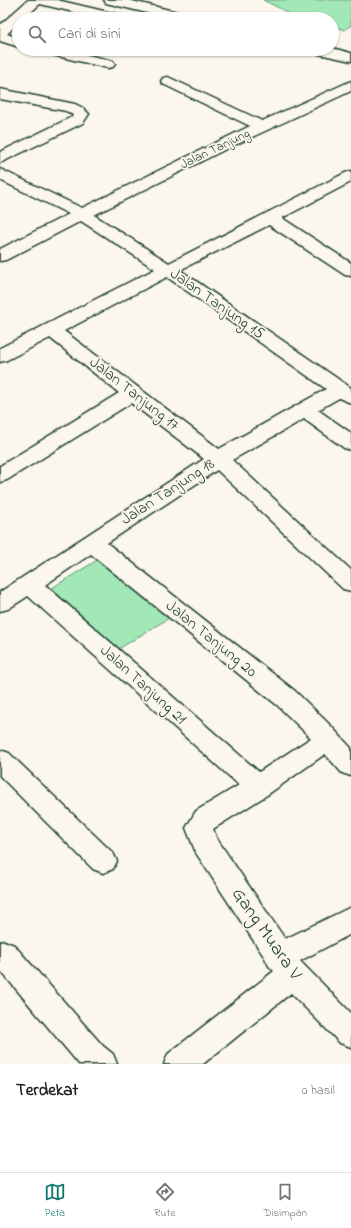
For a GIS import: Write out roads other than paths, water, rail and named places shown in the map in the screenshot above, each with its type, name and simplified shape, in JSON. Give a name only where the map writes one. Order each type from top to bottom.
[{"type":"street","points":[[22,12],[36,0]]},
{"type":"street","points":[[40,0],[91,12]]},
{"type":"street","points":[[111,0],[160,12]]},
{"type":"street","points":[[0,32],[12,21]]},
{"type":"street","points":[[0,36],[12,40]]},
{"type":"street","points":[[339,54],[351,57]]},
{"type":"street","points":[[74,56],[108,64]]},
{"type":"street","points":[[168,81],[261,126]]},
{"type":"street","name":"Jalan Tanjung","points":[[0,256],[81,214],[261,126],[351,85]]},
{"type":"street","points":[[0,94],[70,107],[81,114],[78,120],[0,158]]},
{"type":"street","name":"Jalan Tanjung 15","points":[[0,174],[81,214],[168,270],[345,393]]},
{"type":"street","points":[[0,356],[50,329],[351,176]]},
{"type":"street","points":[[270,218],[351,271]]},
{"type":"street","name":"Jalan Tanjung 17","points":[[50,329],[132,394],[218,459],[351,582]]},
{"type":"street","name":"Jalan Tanjung 18","points":[[0,603],[218,459],[305,410],[345,393]]},
{"type":"street","points":[[0,475],[132,394]]},
{"type":"street","points":[[305,410],[351,443]]},
{"type":"street","name":"Jalan Tanjung 20","points":[[91,542],[286,698],[321,732],[351,766]]},
{"type":"street","name":"Jalan Tanjung 21","points":[[29,584],[258,787]]},
{"type":"street","points":[[258,787],[327,740]]},
{"type":"street","points":[[0,760],[103,861]]},
{"type":"street","name":"Gang Muara V","points":[[258,787],[204,819],[202,837],[285,966],[351,1033]]},
{"type":"street","points":[[179,1064],[285,966],[351,920]]},
{"type":"street","points":[[4,954],[92,1056],[102,1064]]}]
